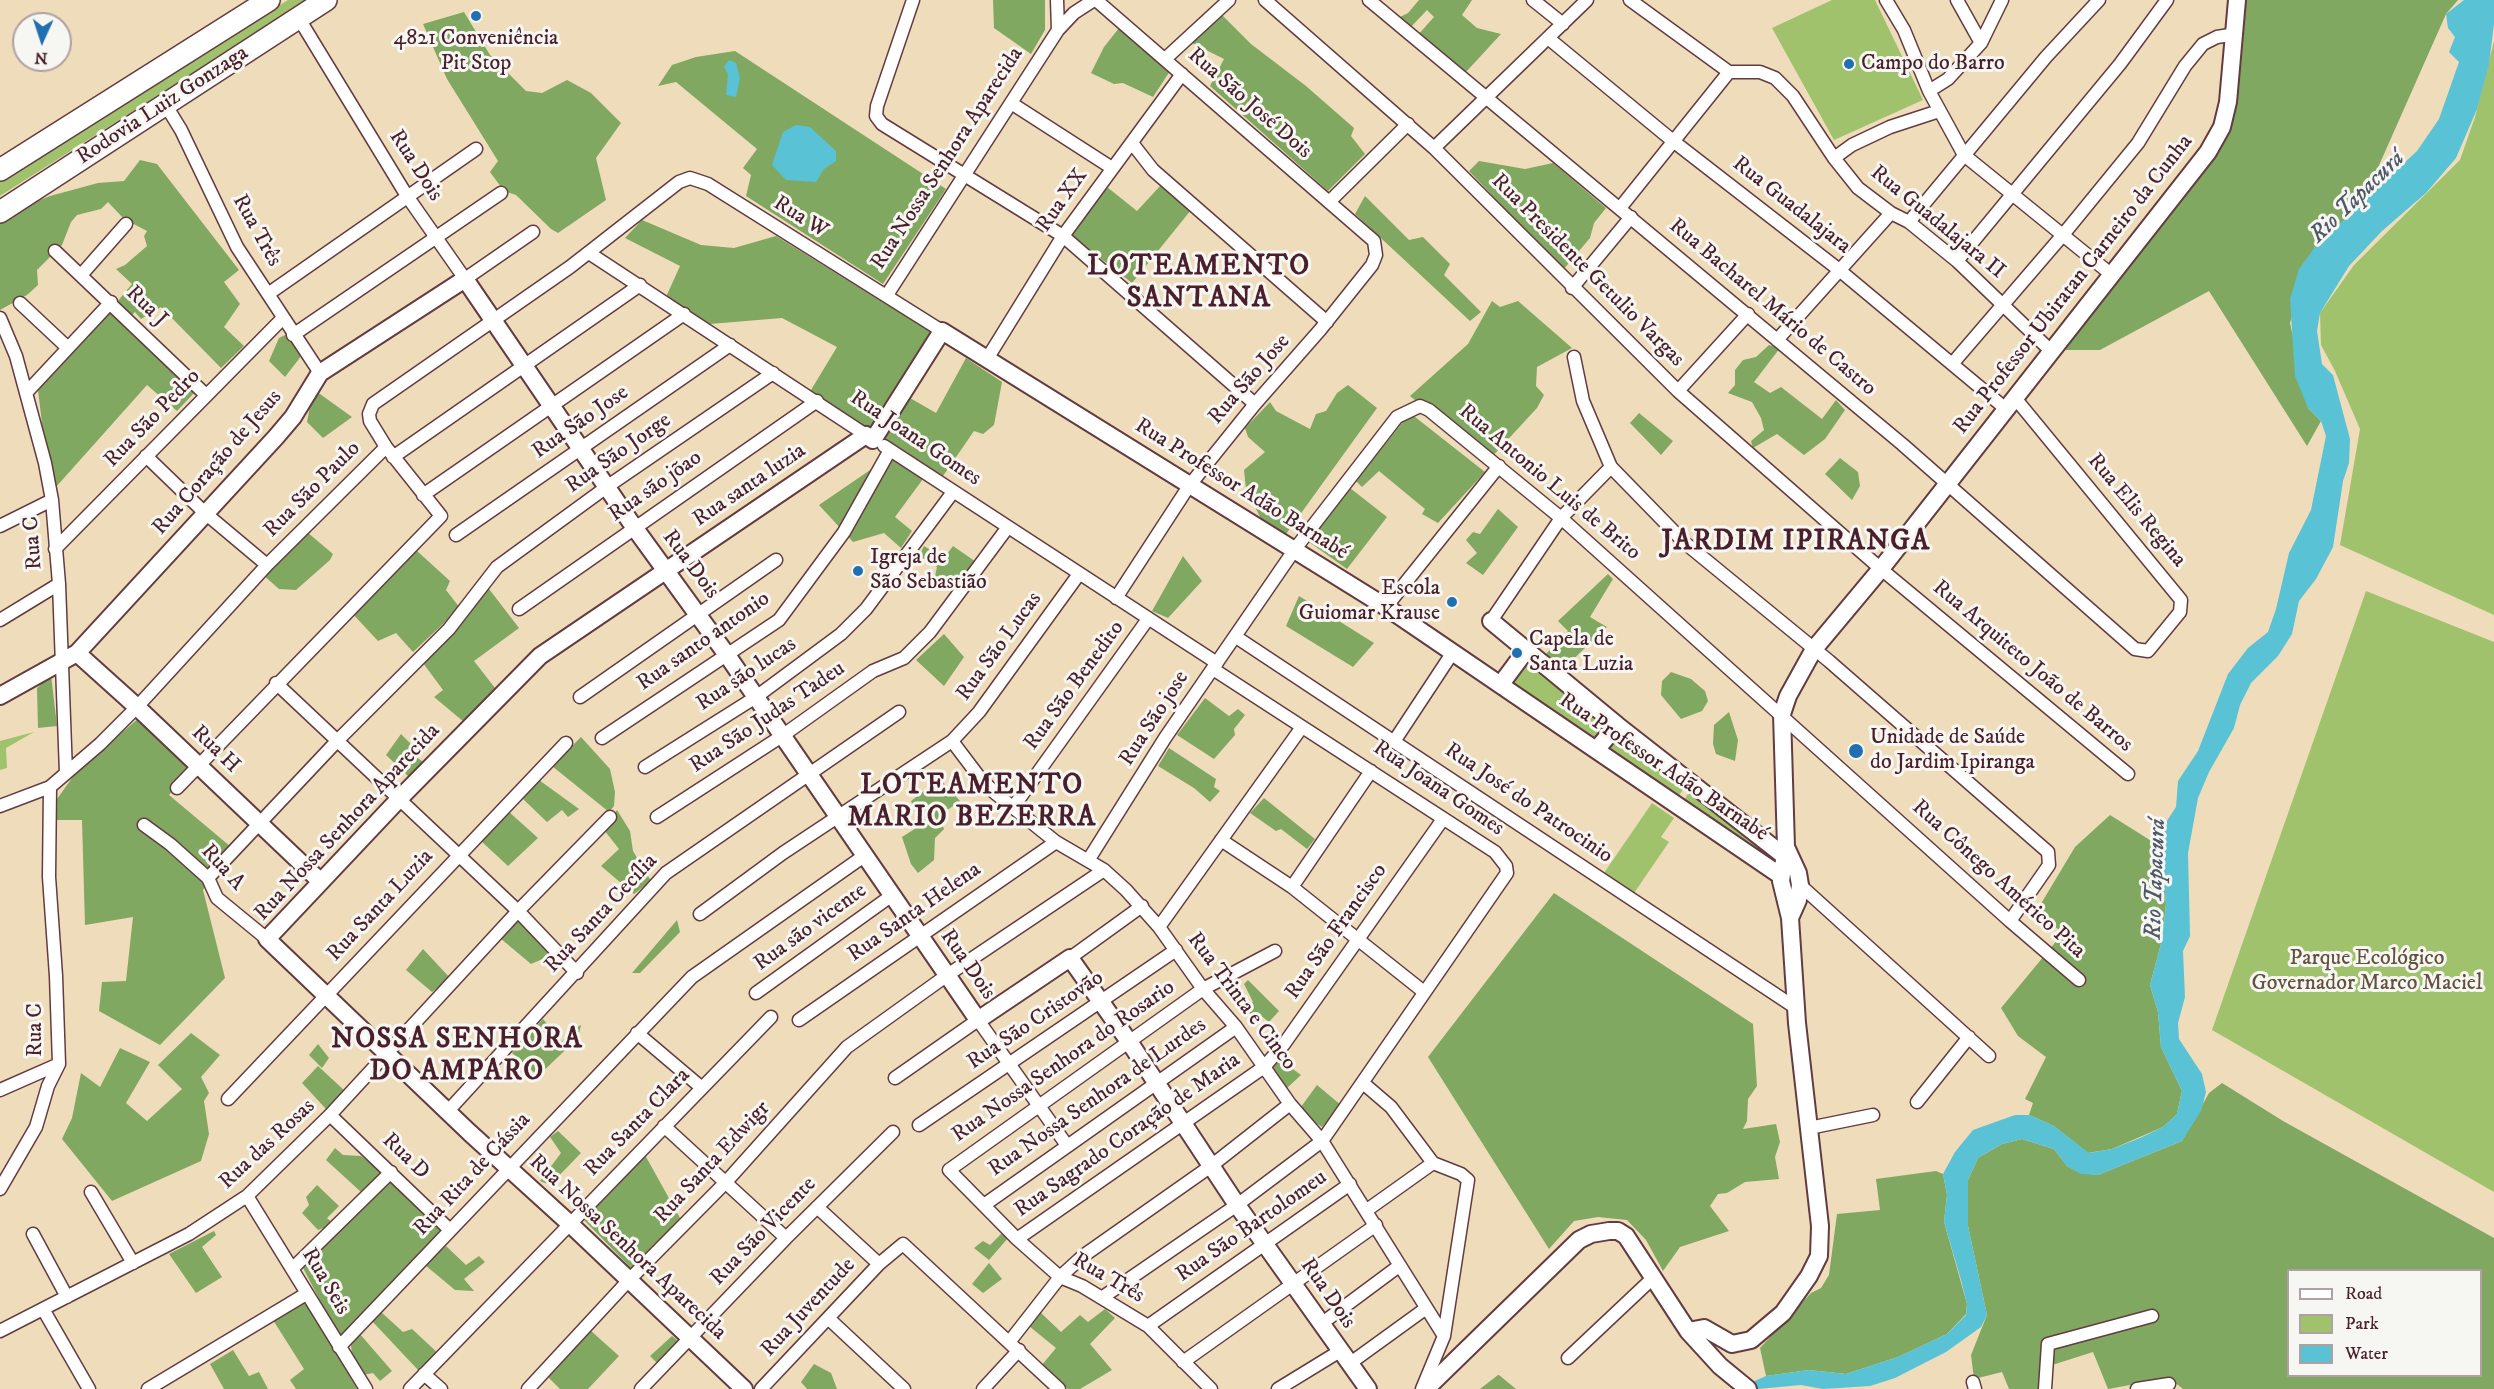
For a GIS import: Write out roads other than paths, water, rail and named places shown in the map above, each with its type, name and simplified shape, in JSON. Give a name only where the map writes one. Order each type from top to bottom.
[{"type":"highway","name":"Rodovia Luiz Gonzaga","points":[[0,170],[269,0]]},
{"type":"highway","name":"Rodovia Luiz Gonzaga","points":[[0,212],[326,0]]},
{"type":"street","points":[[913,0],[877,105],[876,116],[882,124],[1063,236],[1255,404]]},
{"type":"street","points":[[1057,0],[1058,30]]},
{"type":"street","name":"Rua Nossa Senhora Aparecida","points":[[942,331],[887,295],[962,175],[1058,30],[1074,13],[1095,0]]},
{"type":"street","name":"Rua São José Dois","points":[[1095,0],[1374,242]]},
{"type":"street","points":[[1165,59],[1229,0]]},
{"type":"street","name":"Rua Presidente Getulio Vargas","points":[[1265,0],[1434,148],[1678,392],[1881,570]]},
{"type":"street","name":"Rua Bacharel Mário de Castro","points":[[1369,0],[1484,98],[1748,314],[1902,444],[1946,486],[2135,649],[2144,652]]},
{"type":"street","points":[[1533,0],[1563,24]]},
{"type":"street","points":[[1434,148],[1587,0]]},
{"type":"street","points":[[1620,208],[1729,72],[1630,0]]},
{"type":"street","points":[[1886,0],[1904,30],[1929,91],[1964,155],[2012,196],[2112,274]]},
{"type":"street","points":[[1957,0],[1981,42]]},
{"type":"street","points":[[1909,222],[2046,57],[2099,0]]},
{"type":"street","points":[[1957,261],[2120,64],[2167,0]]},
{"type":"street","name":"Rua Professor Ubiratan Carneiro da Cunha","points":[[1782,714],[1800,670],[1814,649],[1881,570],[2208,152],[2222,127],[2228,102],[2236,34],[2237,0]]},
{"type":"street","points":[[1929,91],[1948,79],[1981,42],[2003,1]]},
{"type":"street","name":"Rua Dois","points":[[298,17],[333,71],[368,135],[435,238],[553,405],[634,527],[727,655],[946,976],[1066,1144]]},
{"type":"street","points":[[1952,364],[2138,143],[2185,66],[2202,44],[2217,37],[2236,34]]},
{"type":"street","name":"Rua Guadalajara","points":[[1548,38],[1673,141],[1838,269],[1952,364],[2010,403]]},
{"type":"street","name":"Rua Guadalajara II","points":[[1729,72],[1760,72],[1775,78],[1793,96],[1834,158],[1858,188],[1891,213],[1909,222],[1957,261],[2051,351]]},
{"type":"street","name":"Rua XX","points":[[987,359],[1063,236],[1182,74]]},
{"type":"street","points":[[1011,103],[1112,168]]},
{"type":"street","name":"Rua Três","points":[[165,104],[181,130],[237,247],[282,320],[320,373]]},
{"type":"street","points":[[1834,158],[1852,145],[1890,127],[1939,111]]},
{"type":"street","points":[[1329,202],[1408,124]]},
{"type":"street","points":[[1132,143],[1153,170],[1327,322]]},
{"type":"street","points":[[268,294],[476,149]]},
{"type":"street","name":"Rua W","points":[[690,178],[708,184],[777,230],[887,295]]},
{"type":"street","name":"Rua São Paulo","points":[[390,452],[370,421],[369,414],[373,404],[495,322],[589,253],[679,182],[690,178]]},
{"type":"street","points":[[293,335],[501,193]]},
{"type":"street","points":[[1777,340],[1838,269],[1891,213]]},
{"type":"street","points":[[1572,288],[1631,217]]},
{"type":"street","points":[[82,274],[126,224]]},
{"type":"street","points":[[465,279],[532,232]]},
{"type":"street","name":"Rua São Jose","points":[[1116,598],[1189,486],[1372,265],[1376,255],[1374,242]]},
{"type":"street","name":"Rua J","points":[[55,251],[82,274],[206,395]]},
{"type":"street","name":"Rua Joana Gomes","points":[[589,253],[1148,619],[1302,727],[1495,852],[1506,866],[1507,873],[1363,1083]]},
{"type":"street","name":"Rua Coração de Jesus","points":[[0,696],[77,653],[276,437],[292,417],[320,373],[465,279]]},
{"type":"street","name":"Rua São Paulo","points":[[0,806],[50,787],[66,773],[137,707],[267,565],[390,452],[525,365],[640,285]]},
{"type":"street","points":[[26,393],[111,302]]},
{"type":"street","points":[[20,303],[68,348]]},
{"type":"street","points":[[423,495],[684,314]]},
{"type":"street","points":[[1678,392],[1748,314]]},
{"type":"street","name":"Rua C","points":[[0,318],[16,356],[52,500],[59,584],[60,664],[66,773]]},
{"type":"street","name":"Rua São Pedro","points":[[55,549],[282,320]]},
{"type":"street","points":[[870,437],[942,331]]},
{"type":"street","name":"Rua Professor Adão Barnabé","points":[[942,331],[1386,607],[1781,876]]},
{"type":"street","name":"Rua São Jose","points":[[456,535],[730,345]]},
{"type":"street","points":[[1574,357],[1583,401],[1611,467],[1685,543],[1814,649],[2048,852],[2049,865],[2010,921]]},
{"type":"street","name":"Rua São Jorge","points":[[208,878],[338,740],[449,629],[491,573],[608,486],[773,373]]},
{"type":"street","name":"Rua são jõao","points":[[519,609],[817,401]]},
{"type":"street","name":"Rua Elis Regina","points":[[2010,403],[2181,600],[2180,612],[2144,652]]},
{"type":"street","name":"Rua Antonio Luis de Brito","points":[[1420,406],[1429,410],[1561,518],[1782,714]]},
{"type":"street","name":"Rua São jose","points":[[1089,859],[1165,738],[1295,549],[1396,417],[1420,406]]},
{"type":"street","name":"Rua santa luzia","points":[[540,656],[870,437]]},
{"type":"street","name":"Rua santo antonio","points":[[602,738],[779,620],[844,532],[890,450]]},
{"type":"street","points":[[177,788],[201,766],[276,683],[441,516],[390,452]]},
{"type":"street","points":[[146,456],[206,513],[267,565]]},
{"type":"street","points":[[1386,607],[1498,466]]},
{"type":"street","points":[[1611,467],[1561,518],[1491,621],[1690,783],[1784,851],[1798,873],[1800,885],[1798,900],[1790,918]]},
{"type":"street","name":"Rua são lucas","points":[[645,767],[756,697],[841,634],[866,609],[953,492]]},
{"type":"street","points":[[0,526],[52,500]]},
{"type":"street","points":[[0,511],[12,520]]},
{"type":"street","name":"Rua São Judas Tadeu","points":[[657,817],[782,736],[873,671],[904,658],[930,632],[1008,527]]},
{"type":"street","points":[[579,697],[776,560]]},
{"type":"street","name":"Rua Arquiteto João de Barros","points":[[1881,570],[2128,774]]},
{"type":"street","name":"Rua São Lucas","points":[[700,914],[837,816],[952,741],[979,712],[1079,574]]},
{"type":"street","points":[[0,620],[59,584]]},
{"type":"street","name":"Rua São Benedito","points":[[1014,806],[1148,619]]},
{"type":"street","name":"Rua José do Patrocinio","points":[[1236,637],[1395,740],[1796,1008]]},
{"type":"street","points":[[1501,684],[1527,649]]},
{"type":"street","points":[[1395,740],[1453,652]]},
{"type":"street","name":"Rua H","points":[[77,653],[201,766],[320,881]]},
{"type":"street","name":"Rua Nossa Senhora Aparecida","points":[[540,656],[400,798],[267,939],[387,1055],[744,1389]]},
{"type":"street","points":[[276,683],[400,798],[456,856],[518,911],[577,973]]},
{"type":"street","name":"Rua Santa Cecília","points":[[448,1111],[674,865],[809,776],[900,712]]},
{"type":"street","points":[[1688,1331],[1704,1328],[1732,1344],[1751,1340],[1783,1313],[1809,1276],[1819,1256],[1821,1244],[1796,1008],[1790,918],[1784,899],[1781,876],[1784,851],[1782,714]]},
{"type":"street","name":"Rua Cônego Américo Pita","points":[[1782,714],[2010,921],[2079,980]]},
{"type":"street","points":[[1597,749],[1617,725]]},
{"type":"street","points":[[1159,927],[1302,727]]},
{"type":"street","name":"Rua Trinta e Cinco","points":[[952,741],[980,778],[1056,842],[1089,859],[1104,870],[1142,906],[1203,989],[1236,1027],[1290,1104],[1322,1141],[1367,1210],[1425,1310],[1444,1336]]},
{"type":"street","name":"Rua Santa Luzia","points":[[228,1099],[456,856],[566,743]]},
{"type":"street","points":[[1292,887],[1371,771]]},
{"type":"street","points":[[1678,805],[1690,783]]},
{"type":"street","name":"Rua C","points":[[0,1189],[36,1127],[48,1086],[59,1064],[49,877],[50,787]]},
{"type":"street","name":"Rua das Rosas","points":[[2,1326],[43,1309],[189,1234],[248,1196],[330,1115],[518,911],[610,817]]},
{"type":"street","name":"Rua São Francisco","points":[[1264,1067],[1284,1044],[1443,819]]},
{"type":"street","name":"Rua A","points":[[144,825],[170,844],[208,878],[217,898],[267,939]]},
{"type":"street","points":[[1221,840],[1292,887],[1424,992]]},
{"type":"street","name":"Rua Santa Helena","points":[[799,1020],[918,935],[1056,842]]},
{"type":"street","name":"Rua Rita de Cássia","points":[[339,1347],[637,1033],[701,970],[864,856]]},
{"type":"street","name":"Rua Santa Edwigr","points":[[528,1389],[629,1280],[726,1182],[847,1047],[946,976],[1104,870]]},
{"type":"street","points":[[1800,885],[1989,1056]]},
{"type":"street","name":"Rua são vicente","points":[[756,993],[891,896]]},
{"type":"street","points":[[1070,958],[1142,906]]},
{"type":"street","name":"Rua São Cristovão","points":[[919,1125],[1176,950]]},
{"type":"street","points":[[1203,989],[1275,951]]},
{"type":"street","name":"Rua Dois","points":[[978,1020],[1070,958],[1130,1043],[1263,1243],[1368,1389]]},
{"type":"street","name":"Rua Nossa Senhora do Rosario","points":[[949,1170],[1203,989]]},
{"type":"street","name":"Rua Santa Clara","points":[[410,1389],[771,1017]]},
{"type":"street","points":[[895,1078],[978,1020]]},
{"type":"street","name":"Rua Nossa Senhora de Lurdes","points":[[984,1205],[1066,1144],[1236,1027]]},
{"type":"street","points":[[637,1033],[702,1088]]},
{"type":"street","points":[[1917,1102],[1969,1037]]},
{"type":"street","points":[[0,1090],[59,1064]]},
{"type":"street","name":"Rua Sagrado Coração de Maria","points":[[1017,1239],[1264,1067]]},
{"type":"street","points":[[1103,1297],[1237,1205],[1322,1141],[1363,1083],[1391,1107],[1433,1163],[1461,1174],[1468,1180],[1444,1336],[1424,1389]]},
{"type":"street","points":[[1010,1341],[1060,1277],[1108,1235],[1210,1166],[1290,1104]]},
{"type":"street","name":"Rua D","points":[[330,1115],[450,1230]]},
{"type":"street","points":[[1809,1128],[1872,1115]]},
{"type":"street","points":[[664,1126],[786,1238]]},
{"type":"street","name":"Rua São Vicente","points":[[641,1389],[786,1238],[893,1132]]},
{"type":"street","points":[[1367,1210],[1433,1163]]},
{"type":"street","name":"Rua Três","points":[[949,1170],[1017,1239],[1060,1277],[1103,1297],[1148,1326],[1212,1389]]},
{"type":"street","points":[[293,1268],[391,1172]]},
{"type":"street","name":"Rua São Bartolomeu","points":[[1148,1326],[1350,1184]]},
{"type":"street","points":[[91,1192],[133,1263]]},
{"type":"street","name":"Rua Seis","points":[[248,1196],[366,1389]]},
{"type":"street","name":"Rua Juventude","points":[[761,1389],[879,1264],[817,1207]]},
{"type":"street","points":[[1183,1362],[1376,1225]]},
{"type":"street","points":[[1424,1389],[1579,1240],[1591,1234],[1618,1231],[1626,1236],[1688,1331],[1720,1366],[1748,1389]]},
{"type":"street","points":[[33,1234],[67,1297]]},
{"type":"street","points":[[879,1264],[903,1244],[1059,1389]]},
{"type":"street","points":[[1321,1324],[1400,1266]]},
{"type":"street","points":[[1568,1358],[1654,1277]]},
{"type":"street","points":[[148,1389],[306,1294]]},
{"type":"street","points":[[43,1309],[89,1389]]},
{"type":"street","points":[[1278,1389],[1344,1357],[1425,1310]]},
{"type":"street","points":[[2044,1389],[2048,1344],[2152,1316]]},
{"type":"street","points":[[828,1318],[904,1389]]},
{"type":"street","points":[[983,1389],[1019,1350]]},
{"type":"street","points":[[424,1374],[441,1389]]},
{"type":"street","points":[[2137,1389],[2169,1384]]},
{"type":"water","points":[[2464,0],[2494,0],[2494,24],[2489,64],[2477,109],[2456,158],[2426,193],[2382,231],[2349,266],[2320,313],[2317,331],[2322,364],[2333,375],[2350,439],[2349,463],[2343,481],[2333,547],[2316,579],[2299,601],[2292,634],[2278,656],[2251,683],[2240,705],[2234,728],[2209,772],[2198,798],[2188,853],[2190,936],[2183,951],[2185,997],[2178,1023],[2179,1039],[2202,1074],[2206,1092],[2201,1111],[2182,1141],[2098,1175],[2081,1174],[2067,1166],[2054,1149],[2022,1139],[2002,1144],[1978,1158],[1968,1180],[1968,1226],[1987,1315],[1981,1327],[1946,1352],[1895,1378],[1870,1386],[1823,1389],[1801,1385],[1758,1389],[1750,1383],[1766,1376],[1809,1370],[1846,1374],[1898,1357],[1947,1334],[1966,1315],[1967,1304],[1944,1222],[1947,1195],[1943,1174],[1955,1152],[1973,1130],[2015,1115],[2029,1115],[2054,1126],[2089,1153],[2112,1149],[2140,1138],[2163,1127],[2177,1114],[2182,1091],[2161,1047],[2158,1012],[2150,985],[2162,940],[2166,904],[2161,852],[2163,827],[2176,807],[2178,781],[2198,751],[2228,674],[2248,648],[2268,632],[2276,609],[2289,553],[2311,510],[2326,436],[2321,421],[2308,408],[2295,376],[2290,299],[2299,269],[2315,247],[2417,151],[2439,119],[2459,62],[2449,52],[2455,37],[2448,28],[2446,14]]},
{"type":"water","points":[[729,60],[736,63],[740,78],[736,97],[726,95],[728,74],[724,67]]},
{"type":"water","points":[[796,125],[810,127],[836,151],[836,161],[824,169],[816,182],[786,180],[772,165],[783,132]]},
{"type":"place","name":"4821 Conveniência Pit Stop","points":[[476,16]]},
{"type":"place","name":"Campo do Barro","points":[[1849,64]]},
{"type":"place","name":"Igreja de São Sebastião","points":[[858,571]]},
{"type":"place","name":"Escola Guiomar Krause","points":[[1452,602]]},
{"type":"place","name":"Capela de Santa Luzia","points":[[1517,653]]},
{"type":"place","name":"Unidade de Saúde do Jardim Ipiranga","points":[[1856,751]]},
{"type":"district","name":"LOTEAMENTO SANTANA","points":[[1199,284]]},
{"type":"district","name":"JARDIM IPIRANGA","points":[[1796,543]]},
{"type":"district","name":"LOTEAMENTO MARIO BEZERRA","points":[[972,803]]},
{"type":"district","name":"NOSSA SENHORA DO AMPARO","points":[[457,1057]]},
{"type":"water label","name":"Rio Tapacurá","points":[[2358,198]]},
{"type":"water label","name":"Rio Tapacurá","points":[[2157,879]]},
{"type":"park label","name":"Parque Ecológico Governador Marco Maciel","points":[[2367,972]]}]
